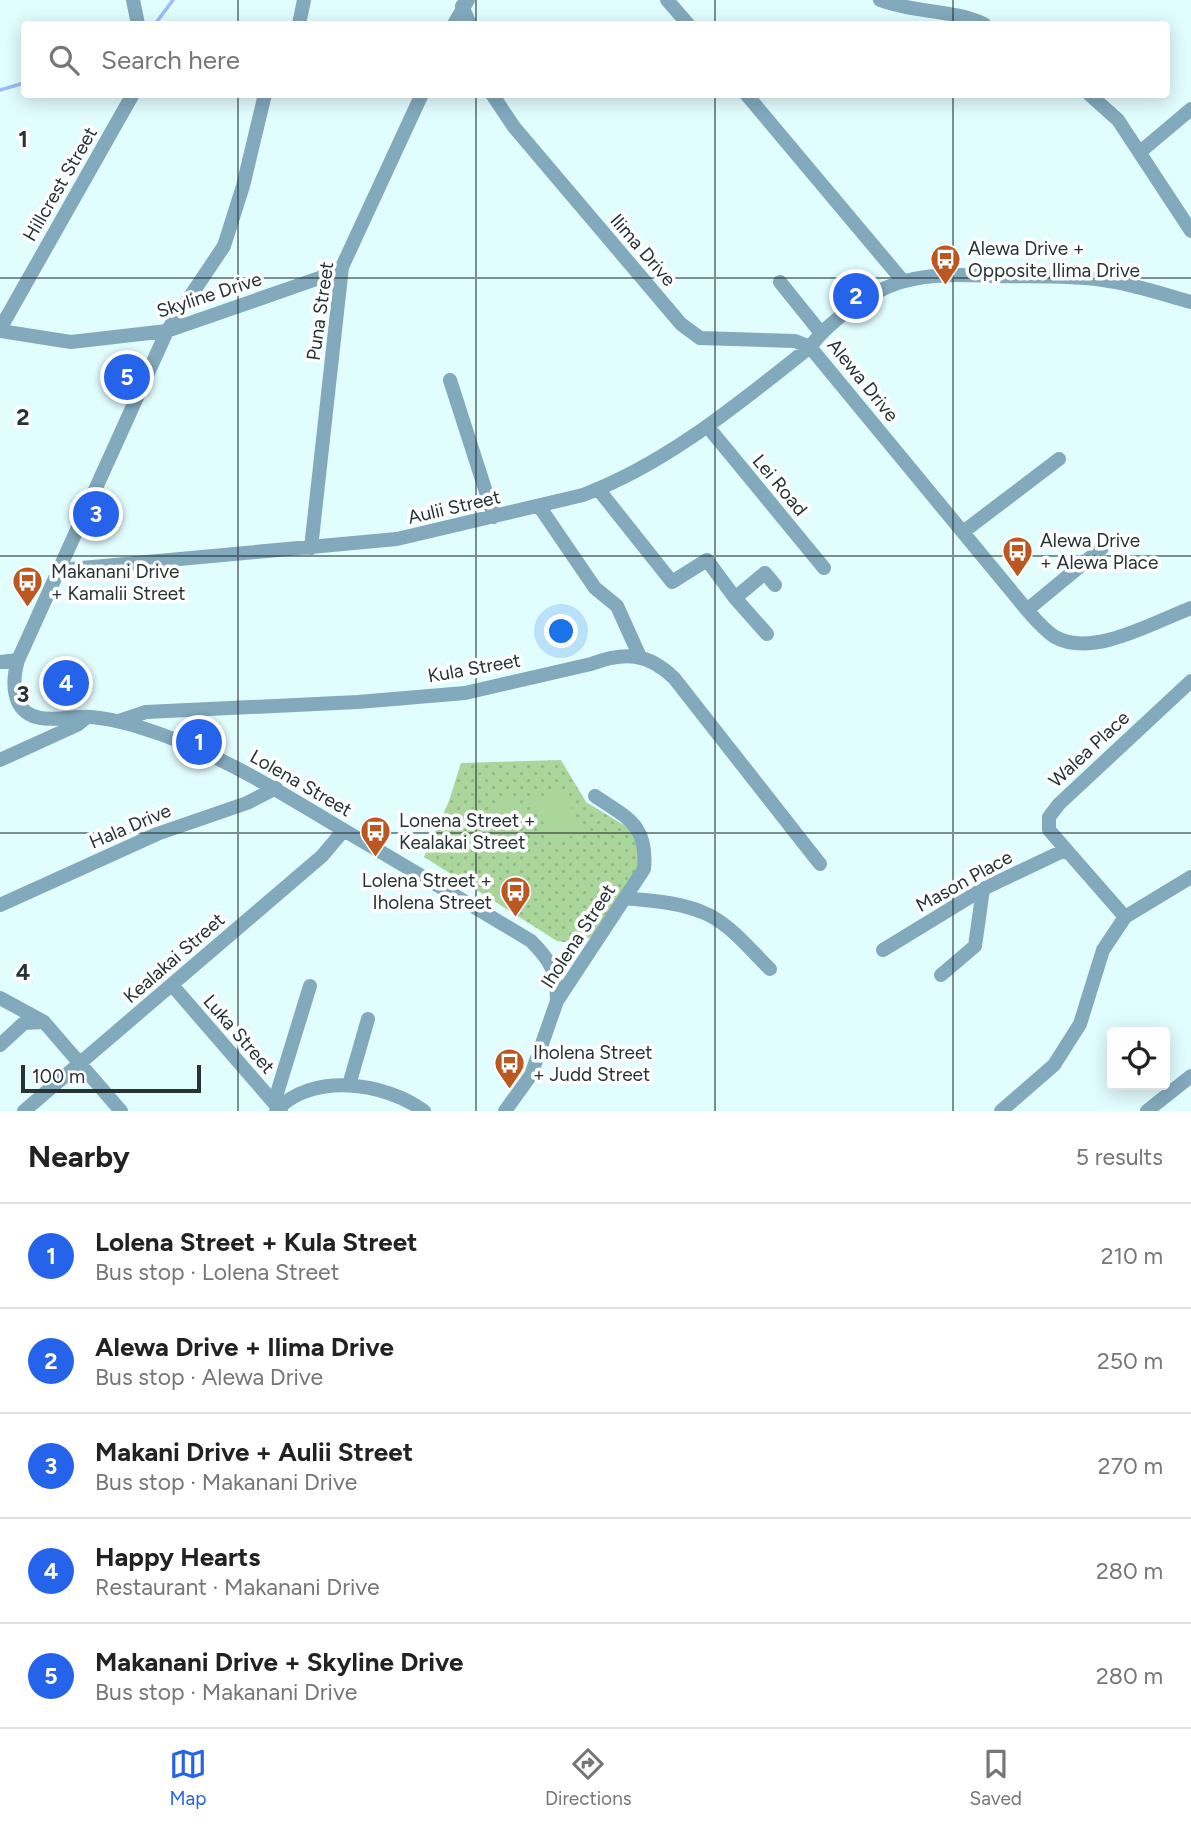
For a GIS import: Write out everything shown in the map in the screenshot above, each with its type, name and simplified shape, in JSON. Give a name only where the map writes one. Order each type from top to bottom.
[{"type":"street","points":[[133,0],[138,21]]},
{"type":"street","points":[[300,21],[304,0]]},
{"type":"street","points":[[667,0],[685,21]]},
{"type":"street","points":[[880,0],[949,13],[974,21]]},
{"type":"street","points":[[456,21],[465,3]]},
{"type":"street","points":[[465,3],[469,21]]},
{"type":"street","name":"Hillcrest Street","points":[[0,330],[131,98]]},
{"type":"street","points":[[0,662],[18,660],[167,331],[224,246],[243,186],[264,98]]},
{"type":"street","name":"Puna Street","points":[[311,548],[342,267],[420,98]]},
{"type":"street","name":"Ilima Drive","points":[[495,98],[513,127],[691,333],[699,338],[795,341],[810,348]]},
{"type":"street","points":[[749,98],[902,281]]},
{"type":"street","points":[[1093,98],[1118,120],[1191,231]]},
{"type":"street","points":[[1140,152],[1191,109]]},
{"type":"street","name":"Skyline Drive","points":[[0,330],[71,342],[167,331],[328,275],[342,267]]},
{"type":"street","name":"Alewa Drive","points":[[1191,302],[1129,285],[1084,278],[956,275],[902,281],[864,302],[821,333],[810,348],[1027,610],[1055,637],[1071,643],[1104,642],[1191,607]]},
{"type":"street","points":[[780,282],[821,333]]},
{"type":"street","name":"Aulii Street","points":[[60,570],[397,539],[495,517],[598,489],[633,473],[708,427],[810,348]]},
{"type":"street","points":[[450,380],[495,517]]},
{"type":"street","name":"Lei Road","points":[[708,427],[824,568]]},
{"type":"street","points":[[963,532],[1059,458]]},
{"type":"street","points":[[598,489],[672,582],[707,560],[735,598],[767,634]]},
{"type":"street","points":[[539,506],[595,588],[617,606],[640,657],[653,662],[674,678],[820,864]]},
{"type":"street","points":[[1027,610],[1102,548]]},
{"type":"street","points":[[735,598],[765,573],[775,585]]},
{"type":"street","name":"Kula Street","points":[[119,721],[146,712],[358,702],[465,693],[592,664],[611,656],[640,657]]},
{"type":"street","name":"Lolena Street","points":[[18,660],[15,689],[21,707],[31,716],[44,719],[88,716],[119,721],[221,758],[531,940],[549,959],[557,982],[557,1002]]},
{"type":"street","name":"Walea Place","points":[[1125,917],[1049,830],[1049,817],[1059,804],[1191,681]]},
{"type":"street","points":[[0,760],[77,725],[88,716]]},
{"type":"street","name":"Hala Drive","points":[[0,905],[157,834],[247,803],[276,788]]},
{"type":"street","name":"Iholena Street","points":[[505,1111],[531,1075],[557,1002],[644,869],[646,849],[636,824],[595,796]]},
{"type":"street","name":"Kealakai Street","points":[[24,1111],[322,856],[344,830]]},
{"type":"street","name":"Mason Place","points":[[883,950],[983,889],[1065,850]]},
{"type":"street","points":[[1011,1109],[1054,1065],[1080,1024],[1103,950],[1125,917],[1191,877]]},
{"type":"street","points":[[941,975],[975,946],[983,889]]},
{"type":"street","points":[[625,898],[676,904],[704,912],[728,928],[770,969]]},
{"type":"street","name":"Luka Street","points":[[172,985],[277,1108]]},
{"type":"street","points":[[277,1108],[310,985]]},
{"type":"street","points":[[0,998],[44,1022],[121,1111]]},
{"type":"street","points":[[349,1085],[368,1018]]},
{"type":"street","points":[[0,1045],[24,1023],[44,1022]]},
{"type":"street","points":[[1147,1111],[1191,1076]]},
{"type":"street","points":[[277,1108],[314,1089],[349,1085],[390,1092],[424,1111]]},
{"type":"green space","points":[[561,760],[586,802],[637,833],[644,860],[593,936],[577,944],[557,941],[424,857],[449,801],[461,763]]},
{"type":"green space","points":[[559,787],[583,829],[556,845],[532,802]]},
{"type":"green space","points":[[513,794],[527,818],[490,841],[475,817]]},
{"type":"waterway","points":[[157,21],[173,0]]},
{"type":"waterway","points":[[0,90],[21,84]]},
{"type":"place","name":"Alewa Drive + Opposite Ilima Drive","points":[[945,286]]},
{"type":"place","name":"Alewa Drive + Ilima Drive","points":[[856,296]]},
{"type":"place","name":"Makanani Drive + Skyline Drive","points":[[127,377]]},
{"type":"place","name":"Makani Drive + Aulii Street","points":[[96,514]]},
{"type":"place","name":"Alewa Drive + Alewa Place","points":[[1017,578]]},
{"type":"place","name":"Makanani Drive + Kamalii Street","points":[[28,609]]},
{"type":"place","name":"Happy Hearts","points":[[66,683]]},
{"type":"place","name":"Lolena Street + Kula Street","points":[[199,742]]},
{"type":"place","name":"Lonena Street + Kealakai Street","points":[[376,858]]},
{"type":"place","name":"Lolena Street + Iholena Street","points":[[515,918]]},
{"type":"place","name":"Iholena Street + Judd Street","points":[[510,1090]]}]
